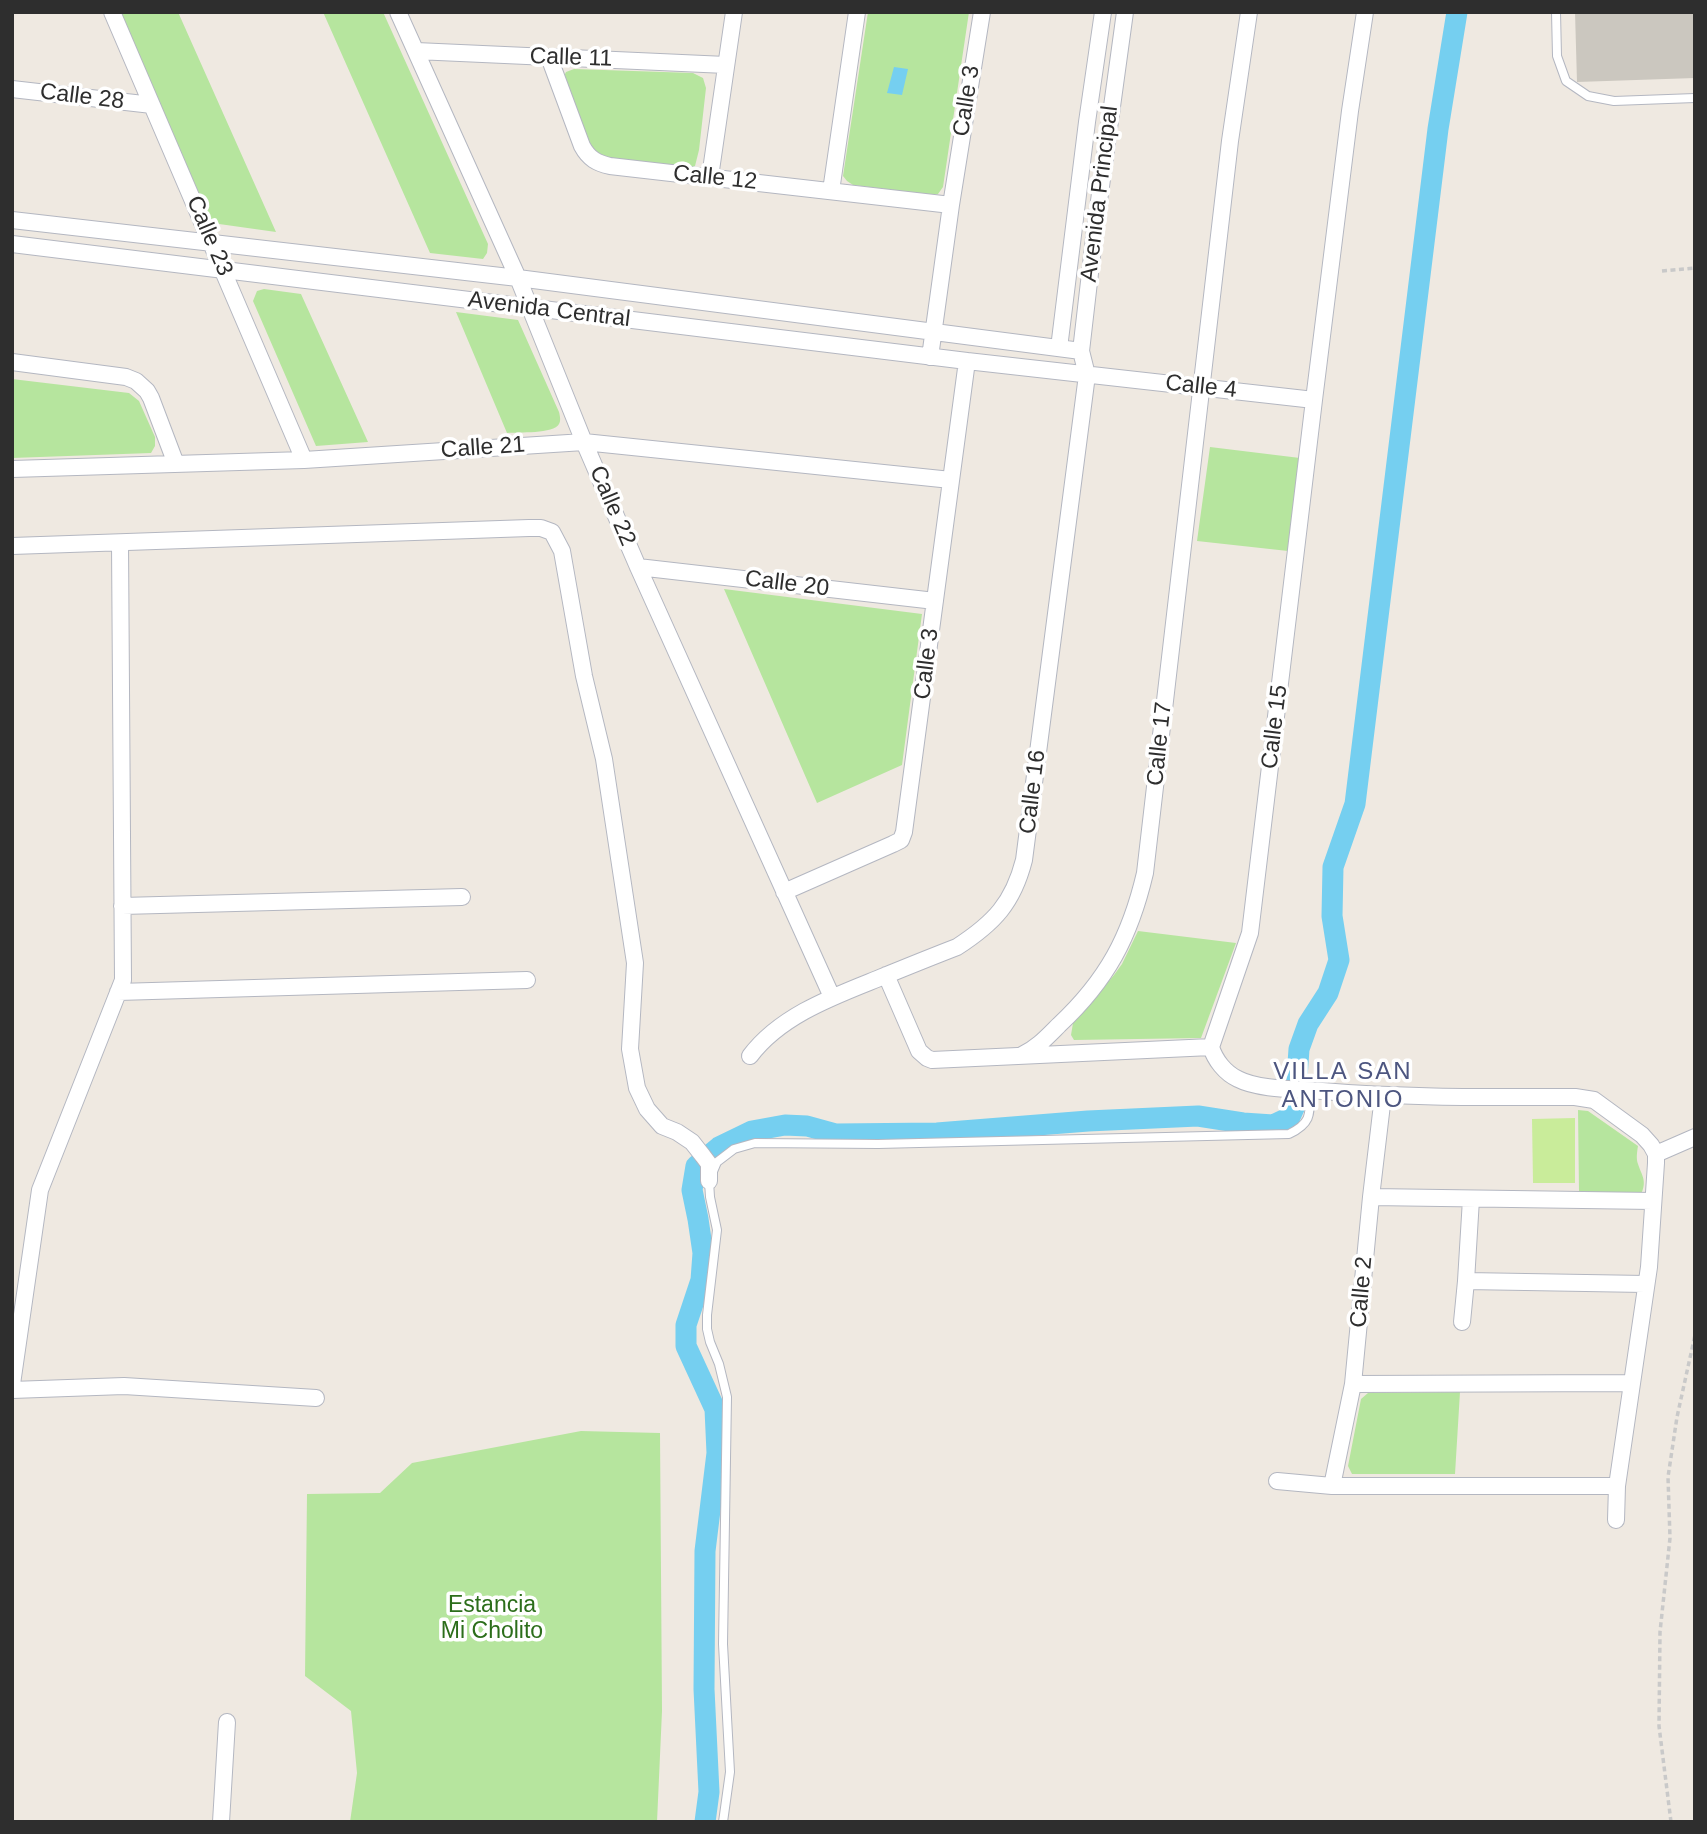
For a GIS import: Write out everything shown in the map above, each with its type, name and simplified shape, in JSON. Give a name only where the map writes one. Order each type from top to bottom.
[{"type":"street","name":"Calle 23","points":[[112,12],[304,460]]},
{"type":"street","name":"Calle 22","points":[[398,12],[518,278],[638,568],[832,997]]},
{"type":"street","points":[[710,177],[734,12]]},
{"type":"street","points":[[831,191],[858,12]]},
{"type":"street","name":"Calle 3","points":[[930,357],[982,12]]},
{"type":"street","name":"Avenida Principal","points":[[1059,348],[1103,12]]},
{"type":"street","name":"Avenida Principal","points":[[1087,376],[1081,351],[1125,12]]},
{"type":"street","name":"Calle 17","points":[[1019,1056],[1046,1039],[1077,1009],[1118,952],[1126,936],[1145,873],[1200,386],[1249,12]]},
{"type":"street","name":"Calle 15","points":[[1211,1047],[1250,933],[1350,111],[1365,12]]},
{"type":"street","name":"Calle 11","points":[[416,51],[726,65]]},
{"type":"street","name":"Calle 12","points":[[549,57],[582,146],[587,155],[598,163],[951,205]]},
{"type":"street","name":"Calle 28","points":[[12,89],[152,105]]},
{"type":"street","name":"Avenida Central","points":[[12,220],[518,278],[1081,351]]},
{"type":"street","name":"Avenida Central","points":[[12,244],[1087,376]]},
{"type":"street","name":"Calle 3","points":[[784,892],[901,840],[906,826],[967,361]]},
{"type":"street","points":[[12,362],[118,376],[136,381],[151,398],[176,464]]},
{"type":"street","name":"Calle 4","points":[[1087,376],[1314,400]]},
{"type":"street","name":"Calle 16","points":[[750,1056],[776,1028],[832,997],[957,947],[993,920],[1007,903],[1018,882],[1024,860],[1087,376]]},
{"type":"street","name":"Calle 21","points":[[12,469],[304,460],[584,442],[951,480]]},
{"type":"street","points":[[12,546],[529,528],[552,532],[562,551],[584,676],[604,759],[616,829],[635,963],[630,1049],[637,1088],[647,1109],[662,1126],[692,1142],[707,1167]]},
{"type":"street","points":[[12,1384],[40,1189],[123,981],[120,543]]},
{"type":"street","name":"Calle 20","points":[[638,568],[935,601]]},
{"type":"street","points":[[122,906],[462,897]]},
{"type":"street","points":[[886,975],[919,1051],[927,1058],[938,1060],[1211,1047],[1218,1062],[1236,1079],[1261,1086],[1383,1096],[1575,1097],[1594,1100],[1642,1135],[1656,1154],[1653,1201],[1648,1268],[1617,1486],[1616,1521]]},
{"type":"street","points":[[118,992],[527,980]]},
{"type":"street","name":"Calle 2","points":[[1332,1486],[1353,1384],[1383,1096]]},
{"type":"street","points":[[1656,1154],[1695,1137]]},
{"type":"street","points":[[1371,1197],[1653,1201]]},
{"type":"street","points":[[1462,1322],[1471,1199]]},
{"type":"street","points":[[1466,1281],[1645,1284]]},
{"type":"street","points":[[1353,1384],[1631,1384]]},
{"type":"street","points":[[12,1391],[124,1386],[316,1398]]},
{"type":"street","points":[[1278,1481],[1332,1486],[1617,1486]]},
{"type":"street","points":[[221,1822],[227,1721]]},
{"type":"lane","points":[[1556,12],[1557,55],[1566,81],[1588,96],[1614,102],[1695,98]]},
{"type":"lane","points":[[723,1822],[730,1772],[723,1644],[727,1397],[707,1329],[717,1230],[707,1167],[725,1154],[755,1143],[878,1144],[1289,1134],[1307,1122],[1308,1090]]},
{"type":"path","points":[[1662,271],[1695,268]]},
{"type":"path","points":[[1671,1822],[1659,1726],[1660,1632],[1670,1538],[1668,1476],[1677,1417],[1695,1335]]},
{"type":"green space","points":[[119,12],[178,12],[276,232],[212,223]]},
{"type":"green space","points":[[323,12],[383,12],[488,244],[483,259],[430,253]]},
{"type":"green space","points":[[868,12],[969,12],[943,187],[938,194],[853,185],[843,176]]},
{"type":"green space","points":[[574,69],[693,73],[703,78],[706,88],[695,166],[692,168],[603,159],[592,153],[564,76],[566,72]]},
{"type":"green space","points":[[264,289],[301,294],[368,442],[316,446],[253,301],[257,291]]},
{"type":"green space","points":[[456,312],[518,320],[559,412],[560,421],[556,427],[543,431],[507,433]]},
{"type":"green space","points":[[12,379],[129,393],[139,401],[155,437],[155,446],[151,453],[12,458]]},
{"type":"green space","points":[[1210,447],[1300,458],[1288,551],[1197,541]]},
{"type":"green space","points":[[724,589],[922,614],[902,765],[817,803]]},
{"type":"green space","points":[[1138,931],[1236,943],[1201,1038],[1074,1040],[1071,1035],[1073,1023],[1122,964]]},
{"type":"green space","points":[[1578,1110],[1588,1111],[1638,1146],[1637,1160],[1644,1181],[1642,1192],[1579,1192]]},
{"type":"green space","points":[[1575,1118],[1575,1183],[1533,1183],[1532,1119]]},
{"type":"green space","points":[[1460,1392],[1455,1474],[1352,1474],[1348,1466],[1361,1399],[1368,1393]]},
{"type":"green space","name":"Estancia Mi Cholito","points":[[581,1431],[660,1433],[662,1711],[657,1822],[350,1822],[357,1773],[351,1711],[305,1676],[307,1494],[380,1493],[412,1463]]},
{"type":"water","points":[[894,67],[908,69],[902,95],[887,93]]},
{"type":"building","points":[[1575,12],[1695,12],[1695,78],[1577,82]]},
{"type":"waterway","points":[[705,1822],[709,1792],[704,1689],[705,1551],[717,1453],[715,1409],[686,1346],[686,1325],[701,1280],[703,1253],[692,1190],[696,1166],[719,1147],[752,1131],[785,1125],[807,1126],[836,1134],[937,1133],[1088,1121],[1198,1116],[1273,1125],[1290,1117],[1295,1106],[1299,1049],[1308,1024],[1328,993],[1339,960],[1332,916],[1333,867],[1355,804],[1438,129],[1457,12]]},
{"type":"district","name":"VILLA SAN ANTONIO","points":[[1343,1086]]}]
